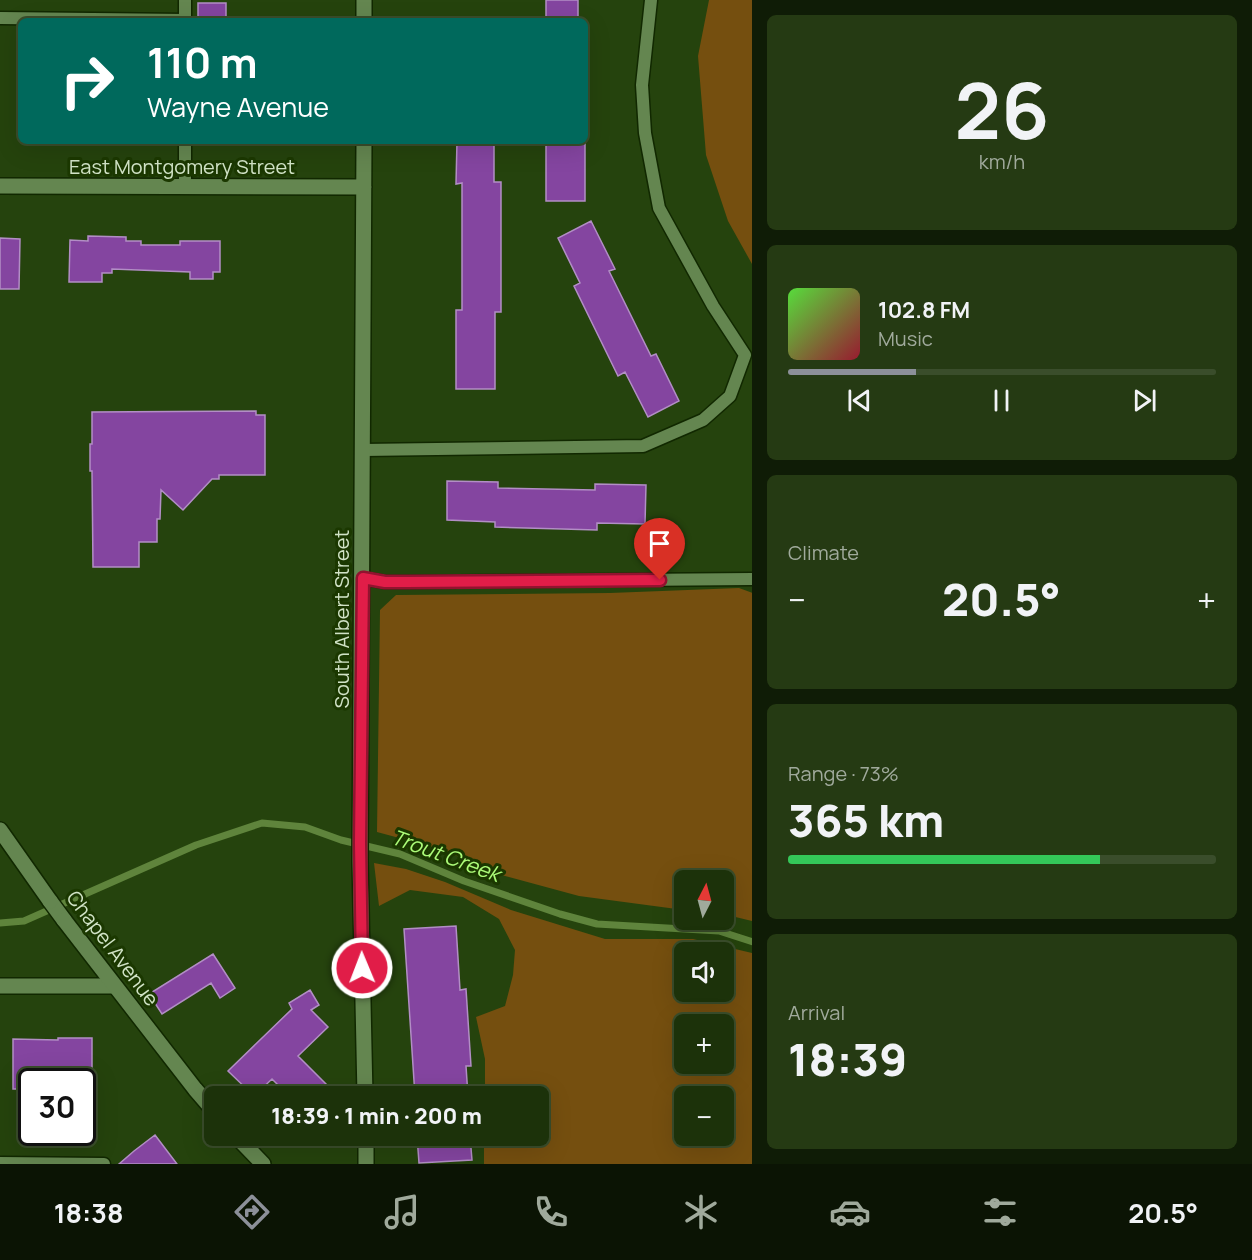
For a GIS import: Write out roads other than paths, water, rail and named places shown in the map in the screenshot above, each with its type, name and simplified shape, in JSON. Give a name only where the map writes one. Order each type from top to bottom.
[{"type":"street","points":[[364,0],[364,18]]},
{"type":"street","name":"South Albert Street","points":[[364,144],[360,861],[365,1086]]},
{"type":"street","name":"East Montgomery Street","points":[[0,186],[364,187]]},
{"type":"street","name":"Chapel Avenue","points":[[0,830],[64,920],[204,1100]]},
{"type":"street","points":[[0,986],[114,986]]},
{"type":"street","points":[[239,1146],[254,1164]]},
{"type":"street","points":[[246,1146],[263,1164]]},
{"type":"street","points":[[366,1146],[366,1164]]},
{"type":"lane","points":[[185,0],[185,18]]},
{"type":"lane","points":[[363,450],[643,446],[703,420],[730,396],[745,355],[713,306],[659,208],[645,133],[642,85],[651,0]]},
{"type":"lane","points":[[0,18],[18,18]]},
{"type":"lane","points":[[185,144],[185,187]]},
{"type":"lane","points":[[363,578],[385,582],[752,579]]},
{"type":"lane","points":[[0,1163],[104,1164]]},
{"type":"waterway","name":"Trout Creek","points":[[0,923],[24,921],[196,845],[262,823],[305,827],[341,840],[400,854],[464,881],[560,914],[597,924],[719,931],[752,942]]}]
